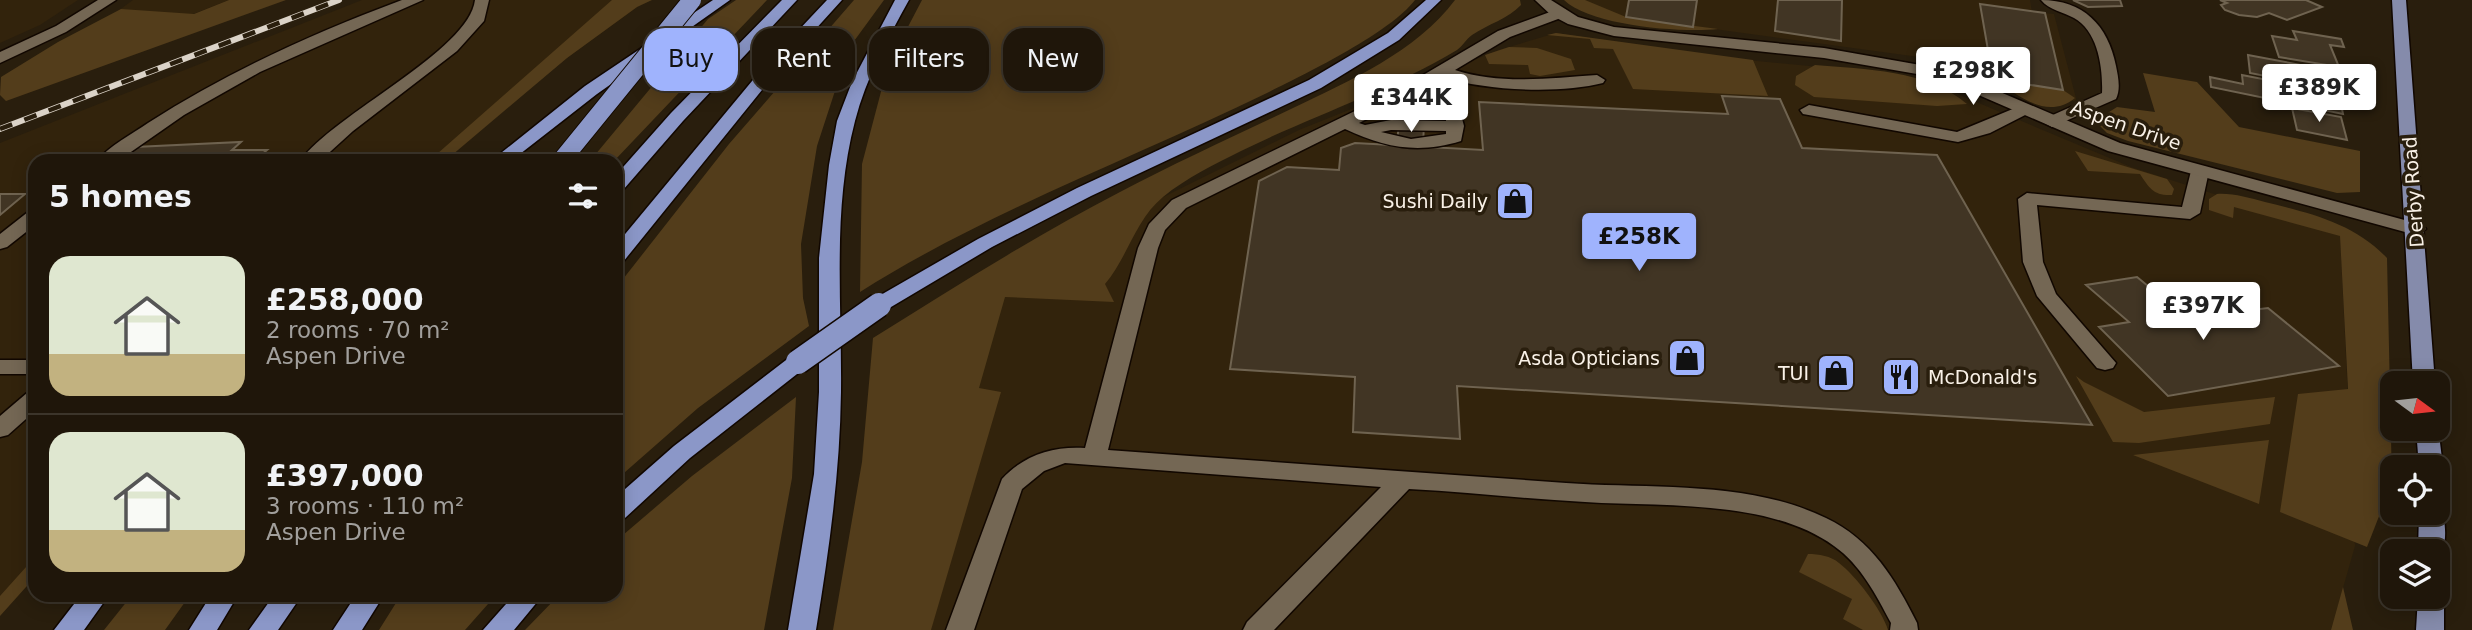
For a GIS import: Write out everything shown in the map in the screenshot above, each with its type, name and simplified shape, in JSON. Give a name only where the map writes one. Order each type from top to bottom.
[{"type":"highway","points":[[567,154],[692,0]]},
{"type":"highway","points":[[508,154],[591,90],[723,0]]},
{"type":"highway","points":[[623,178],[677,117],[790,0]]},
{"type":"highway","points":[[623,249],[768,72],[835,0]]},
{"type":"highway","points":[[802,630],[817,550],[826,474],[830,392],[829,258],[838,164],[846,121],[860,82],[902,0]]},
{"type":"highway","points":[[623,505],[691,444],[798,362],[879,305],[985,243],[1084,192],[1315,84],[1392,36],[1434,0]]},
{"type":"highway","points":[[68,630],[90,602]]},
{"type":"highway","points":[[202,630],[220,602]]},
{"type":"highway","points":[[263,630],[284,602]]},
{"type":"highway","points":[[347,630],[366,602]]},
{"type":"highway","points":[[497,630],[523,602]]},
{"type":"main road","name":"Derby Road","points":[[2399,0],[2423,371]]},
{"type":"main road","points":[[2430,630],[2431,609]]},
{"type":"street","points":[[0,58],[61,29],[109,0]]},
{"type":"street","points":[[117,154],[224,84],[416,0]]},
{"type":"street","points":[[317,154],[347,127],[452,48],[476,21],[482,0]]},
{"type":"street","name":"Aspen Drive","points":[[1542,0],[1561,13],[1614,31],[1728,36],[1892,63],[1952,79],[2114,147],[2416,229]]},
{"type":"street","points":[[2048,0],[2086,18],[2093,26],[2105,51],[2111,83],[2110,95],[2052,122]]},
{"type":"street","points":[[1094,457],[1148,248],[1156,228],[1179,204],[1344,121],[1402,95],[1504,34],[1561,13]]},
{"type":"street","points":[[1441,71],[1456,77],[1483,81],[1545,83],[1597,80]]},
{"type":"street","points":[[1344,121],[1395,143],[1433,145],[1455,138],[1454,115],[1402,95]]},
{"type":"street","points":[[1809,110],[1958,136],[1984,129],[2026,110]]},
{"type":"street","points":[[2105,363],[2048,296],[2033,262],[2027,199],[2190,213],[2200,172]]},
{"type":"street","points":[[0,243],[28,221]]},
{"type":"street","points":[[0,367],[28,367]]},
{"type":"street","points":[[0,429],[28,404]]},
{"type":"street","points":[[960,630],[1011,485],[1022,472],[1051,458],[1065,455],[1708,501],[1776,509],[1826,528],[1844,539],[1879,578],[1904,623],[1904,630]]},
{"type":"street","points":[[1257,630],[1403,480]]},
{"type":"shaded area","points":[[0,0],[78,0],[40,25],[0,43]]},
{"type":"shaded area","points":[[133,0],[229,0],[168,24],[103,22]]},
{"type":"shaded area","points":[[229,0],[286,0],[6,101],[0,95],[1,77],[58,42],[121,9],[194,14]]},
{"type":"shaded area","points":[[362,0],[647,0],[567,58],[450,154],[28,154],[28,584],[0,615],[0,143]]},
{"type":"shaded area","points":[[612,0],[652,0],[637,7],[567,58],[453,154],[437,154]]},
{"type":"shaded area","points":[[736,0],[767,0],[738,31],[738,28],[701,28],[708,19]]},
{"type":"shaded area","points":[[854,0],[884,0],[855,40],[855,28],[830,28]]},
{"type":"shaded area","points":[[922,0],[1415,0],[1387,26],[1324,64],[1216,117],[1009,211],[860,292],[862,164],[881,91],[989,91],[989,28],[907,28]]},
{"type":"shaded area","points":[[1455,0],[1520,0],[1521,5],[1472,35],[1457,50],[1431,65],[1241,151],[1172,190],[1153,206],[1145,217],[1105,284],[1114,302],[1005,297],[979,388],[1001,392],[931,630],[833,630],[862,462],[873,338],[995,262],[1088,209],[1380,63],[1421,35]]},
{"type":"shaded area","points":[[1564,0],[1585,0],[1626,17],[1718,29],[1683,30],[1615,22],[1577,9]]},
{"type":"shaded area","points":[[1570,0],[2030,0],[2032,12],[2054,14],[2077,102],[2005,84],[1919,57],[1626,17]]},
{"type":"shaded area","points":[[1556,33],[1736,59],[1894,74],[1955,93],[2131,167],[2340,235],[2355,546],[2331,630],[899,630],[1000,294],[1135,211],[1299,130],[1499,50]]},
{"type":"shaded area","points":[[1556,33],[1753,60],[1768,96],[1633,89],[1613,49],[1594,48],[1590,39],[1547,35]]},
{"type":"shaded area","points":[[1509,47],[1537,48],[1571,59],[1575,70],[1540,76],[1530,74],[1528,65],[1489,64],[1485,55]]},
{"type":"shaded area","points":[[1815,65],[1874,70],[1915,78],[1934,84],[1967,104],[1937,106],[1814,97],[1795,85],[1796,76]]},
{"type":"shaded area","points":[[2143,73],[2197,82],[2239,127],[2360,151],[2360,192],[2337,193],[2128,141],[2107,133],[2095,121],[2117,107],[2155,112]]},
{"type":"shaded area","points":[[1993,79],[2063,90],[2075,98],[2054,107],[2043,106],[2023,98]]},
{"type":"shaded area","points":[[648,91],[681,91],[621,154],[596,154]]},
{"type":"shaded area","points":[[775,91],[835,91],[817,146],[801,244],[803,298],[809,326],[698,408],[623,474],[623,279],[729,144]]},
{"type":"shaded area","points":[[2075,151],[2167,179],[2174,189],[2172,195],[2153,190],[2140,174],[2088,171]]},
{"type":"shaded area","points":[[2217,194],[2229,194],[2298,210],[2346,228],[2387,258],[2390,371],[2380,371],[2380,441],[2391,441],[2391,455],[2380,455],[2380,514],[2367,547],[2280,512],[2298,394],[2348,389],[2340,236],[2234,207],[2233,218],[2209,210],[2209,199]]},
{"type":"shaded area","points":[[2076,376],[2144,412],[2275,397],[2270,424],[2139,443],[2113,442]]},
{"type":"shaded area","points":[[796,397],[792,478],[764,630],[525,630],[552,602],[623,602],[623,535],[692,476]]},
{"type":"shaded area","points":[[2269,440],[2259,504],[2133,455]]},
{"type":"shaded area","points":[[1808,554],[1829,557],[1846,569],[1874,603],[1888,630],[1863,630],[1843,619],[1852,599],[1799,572]]},
{"type":"shaded area","points":[[28,565],[28,585],[0,616],[0,596]]},
{"type":"shaded area","points":[[2343,587],[2353,630],[2331,630]]},
{"type":"shaded area","points":[[126,602],[185,602],[165,630],[104,630]]},
{"type":"shaded area","points":[[397,602],[490,602],[465,630],[379,630]]},
{"type":"building","points":[[1629,0],[1697,0],[1693,27],[1626,17]]},
{"type":"building","points":[[1778,0],[1842,0],[1841,41],[1775,31]]},
{"type":"building","points":[[2073,0],[2120,0],[2122,6],[2088,7]]},
{"type":"building","points":[[2220,0],[2306,0],[2322,7],[2287,20],[2269,13],[2257,17],[2239,15],[2225,10],[2221,5],[2227,3]]},
{"type":"building","points":[[1980,4],[2045,13],[2063,90],[1993,79]]},
{"type":"building","points":[[2293,31],[2341,39],[2344,47],[2330,45],[2339,67],[2279,57],[2272,36],[2297,40]]},
{"type":"building","points":[[2248,55],[2333,71],[2337,90],[2250,73]]},
{"type":"building","points":[[2242,75],[2339,94],[2343,114],[2211,87],[2210,77],[2243,84]]},
{"type":"building","points":[[1722,96],[1780,99],[1802,148],[1937,155],[2092,425],[1457,386],[1460,439],[1353,432],[1355,377],[1230,369],[1259,181],[1287,167],[1339,170],[1341,148],[1355,143],[1483,150],[1479,102],[1728,114]]},
{"type":"building","points":[[2292,108],[2341,117],[2347,140],[2297,130]]},
{"type":"building","points":[[1399,120],[1424,122],[1423,147],[1397,146]]},
{"type":"building","points":[[241,142],[232,150],[267,150],[262,154],[127,154],[135,147]]},
{"type":"building","points":[[0,194],[25,194],[0,215]]},
{"type":"building","points":[[2137,277],[2187,318],[2268,308],[2339,366],[2168,396],[2099,327],[2129,322],[2086,285]]},
{"type":"railway","points":[[0,129],[339,0]]},
{"type":"place","name":"Sushi Daily","points":[[1515,201]]},
{"type":"place","name":"Asda Opticians","points":[[1687,358]]},
{"type":"place","name":"TUI","points":[[1836,373]]},
{"type":"place","name":"McDonald's","points":[[1901,377]]}]
